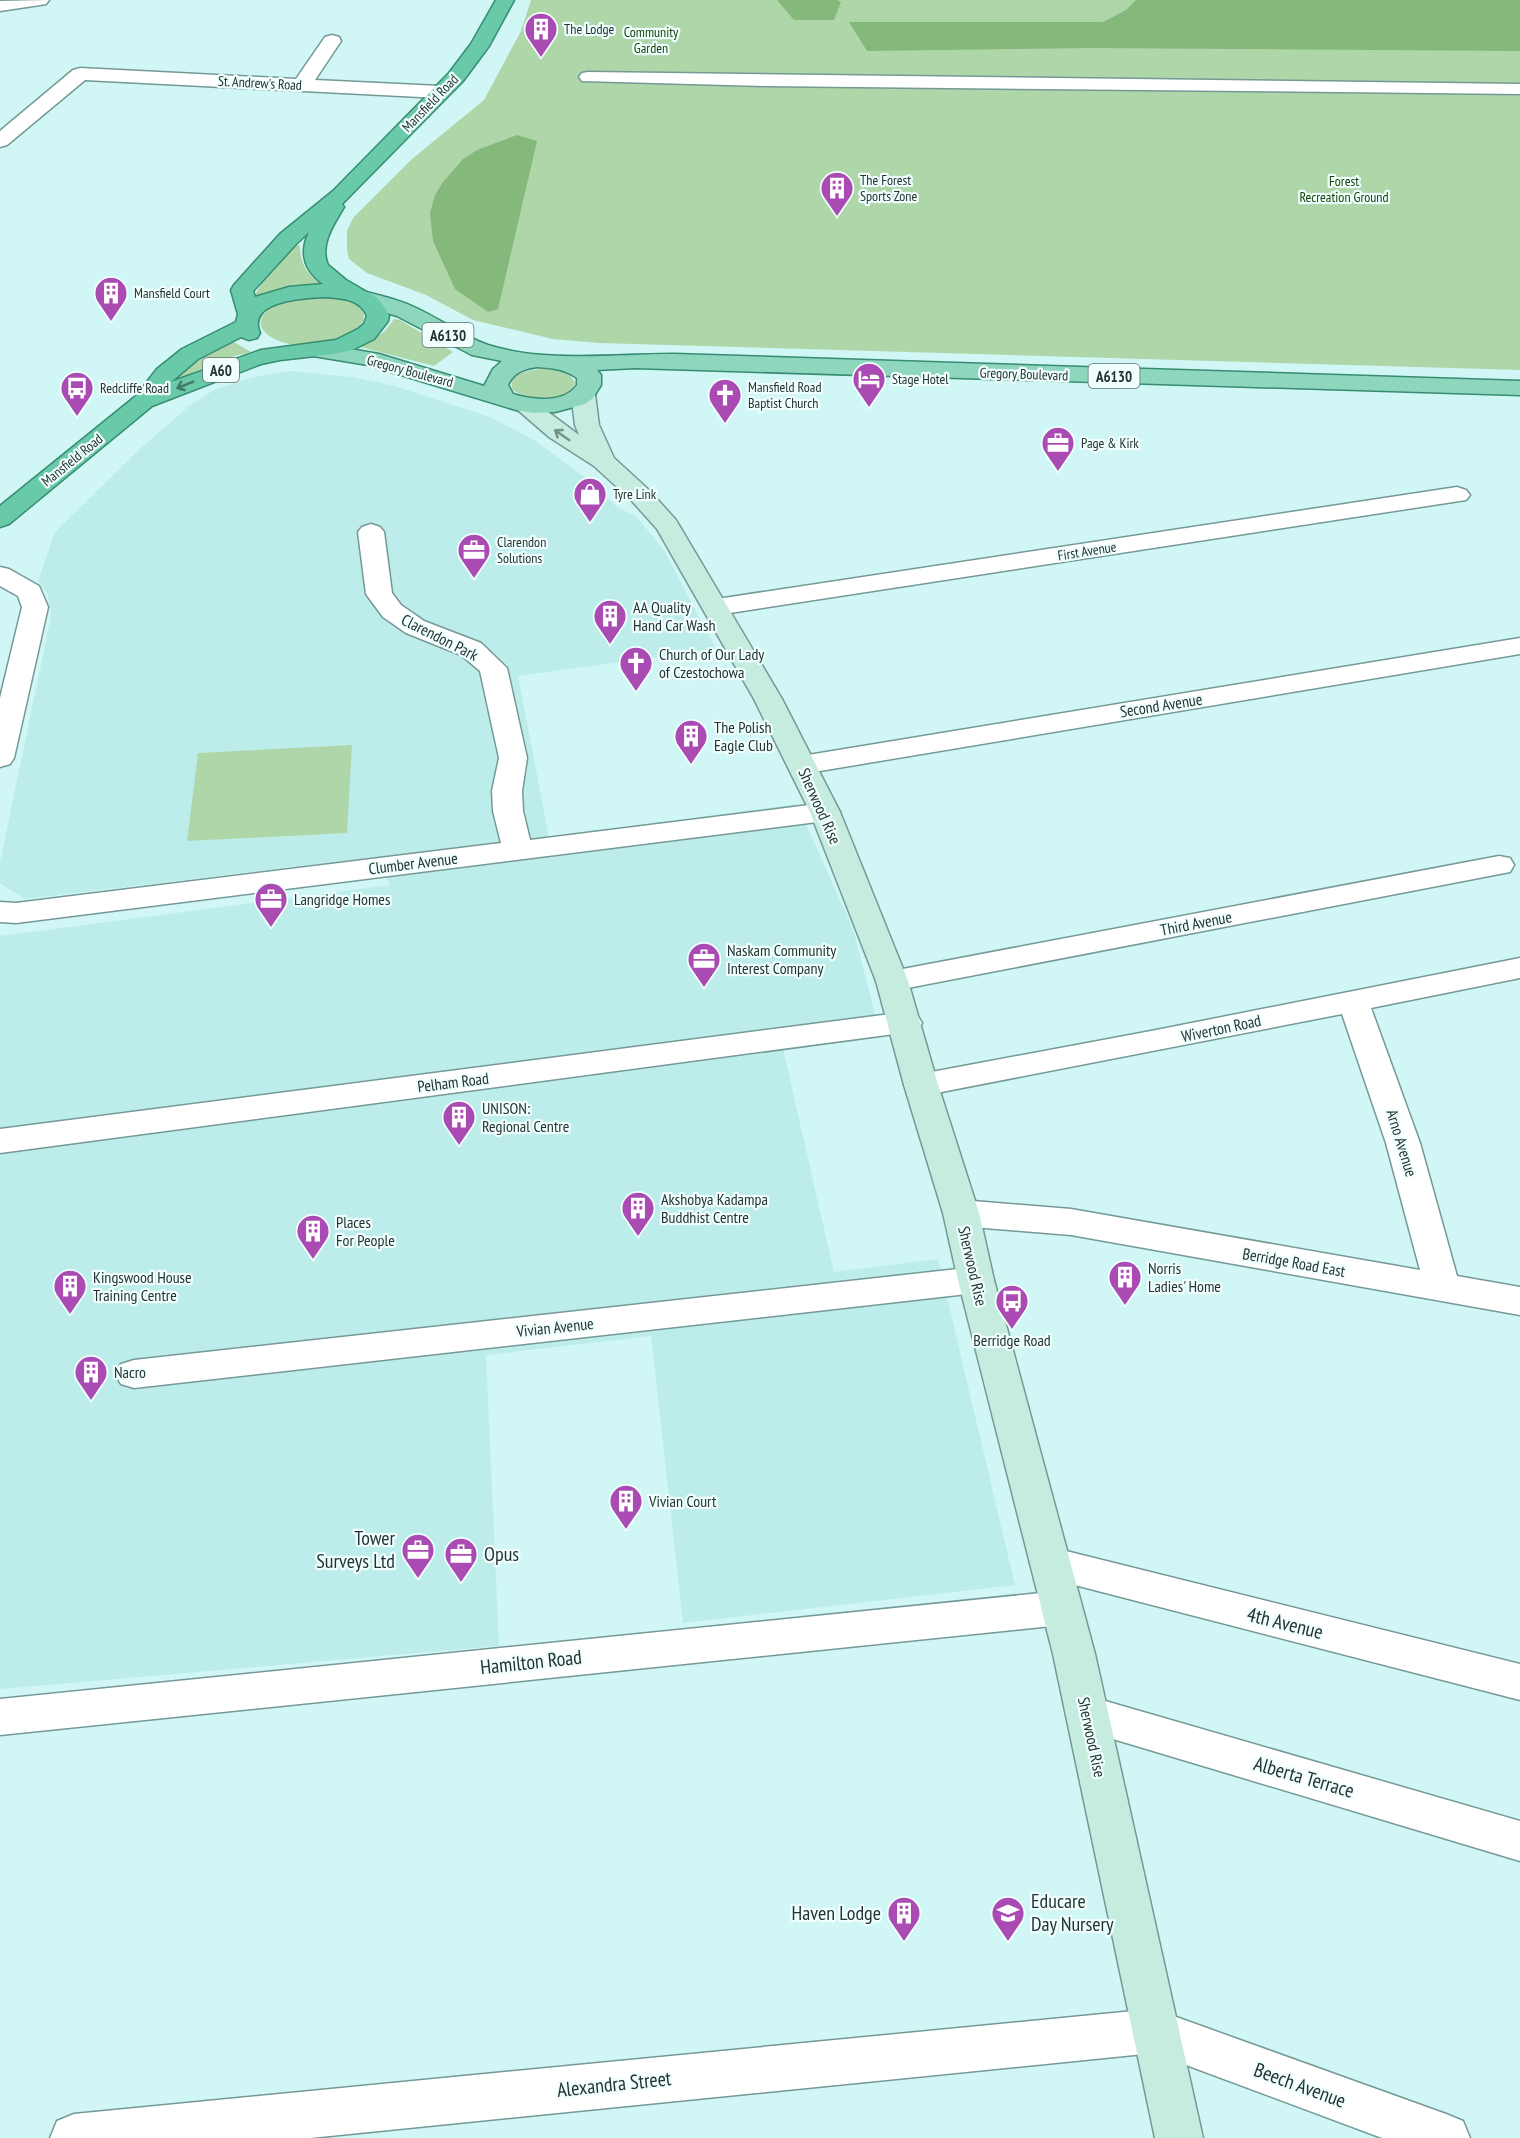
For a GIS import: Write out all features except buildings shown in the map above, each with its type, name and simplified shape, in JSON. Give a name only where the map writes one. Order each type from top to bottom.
[{"type":"highway","name":"Mansfield Road","points":[[308,350],[264,344],[251,335],[242,290],[288,239],[340,195],[456,77],[480,46],[505,0]]},
{"type":"highway","name":"Mansfield Road","points":[[144,401],[239,364],[271,355],[346,344],[371,330],[378,315],[376,309],[361,297],[327,278],[318,269],[312,253],[317,234],[340,195]]},
{"type":"highway","name":"Mansfield Road","points":[[0,519],[144,401],[165,374],[190,354],[248,320],[274,297],[298,291],[333,290],[361,297]]},
{"type":"main road","name":"Gregory Boulevard","points":[[361,297],[405,311],[480,350],[534,361]]},
{"type":"main road","name":"Gregory Boulevard","points":[[308,350],[371,359],[514,401],[556,405],[574,400],[587,388],[709,362]]},
{"type":"main road","name":"Gregory Boulevard","points":[[514,401],[498,391],[496,385],[502,372],[522,363],[534,361],[562,361],[574,364],[635,361],[709,362],[1520,388]]},
{"type":"main road","points":[[574,364],[589,375],[587,388]]},
{"type":"main road","name":"Sherwood Rise","points":[[587,388],[587,425],[603,461]]},
{"type":"main road","name":"Sherwood Rise","points":[[514,401],[603,461],[640,495],[667,525],[717,607],[802,765],[825,812],[892,981],[906,1023],[921,1085],[961,1213],[976,1280],[1088,1714],[1154,2031],[1179,2138]]},
{"type":"street","points":[[0,6],[40,0]]},
{"type":"street","points":[[302,84],[332,41]]},
{"type":"street","name":"St. Andrew's Road","points":[[0,141],[80,74],[440,92]]},
{"type":"street","points":[[588,77],[1520,88]]},
{"type":"street","name":"First Avenue","points":[[717,607],[1457,495]]},
{"type":"street","name":"Clarendon Park","points":[[371,532],[379,594],[392,611],[415,627],[471,650],[493,668],[513,758],[507,791],[508,811],[517,849]]},
{"type":"street","points":[[0,575],[30,592],[35,607],[0,758]]},
{"type":"street","name":"Second Avenue","points":[[802,765],[1520,646]]},
{"type":"street","name":"Clumber Avenue","points":[[0,912],[16,913],[825,812]]},
{"type":"street","name":"Third Avenue","points":[[892,981],[1499,865]]},
{"type":"street","name":"Wiverton Road","points":[[921,1085],[1151,1042],[1520,968]]},
{"type":"street","name":"Arno Avenue","points":[[1352,1000],[1383,1080],[1427,1221],[1442,1289]]},
{"type":"street","name":"Pelham Road","points":[[0,1141],[906,1023]]},
{"type":"street","name":"Berridge Road East","points":[[961,1213],[1071,1222],[1520,1301]]},
{"type":"street","name":"Vivian Avenue","points":[[134,1374],[976,1280]]},
{"type":"street","name":"4th Avenue","points":[[1050,1563],[1520,1682]]},
{"type":"street","name":"Hamilton Road","points":[[0,1717],[1061,1608]]},
{"type":"street","name":"Alberta Terrace","points":[[1088,1714],[1520,1841]]},
{"type":"street","name":"Alexandra Street","points":[[74,2138],[1154,2031]]},
{"type":"street","name":"Beech Avenue","points":[[1154,2031],[1446,2138]]},
{"type":"shaded area","points":[[290,371],[353,377],[395,386],[490,417],[534,440],[590,481],[618,508],[635,515],[664,550],[716,649],[518,676],[549,837],[797,804],[853,929],[881,1036],[783,1049],[834,1272],[938,1259],[1015,1585],[683,1623],[651,1336],[486,1355],[499,1646],[0,1689],[0,936],[390,885],[376,857],[25,899],[0,883],[0,862],[51,616],[48,595],[38,581],[55,532],[142,447],[189,406],[214,390],[250,378]]},
{"type":"green space","name":"Forest Recreation Ground","points":[[531,0],[1520,0],[1520,370],[599,343],[553,339],[473,320],[426,295],[367,273],[349,259],[347,231],[353,218],[412,159],[484,100],[521,31]]},
{"type":"green space","points":[[777,0],[837,0],[841,2],[834,20],[794,20]]},
{"type":"green space","points":[[1136,0],[1520,0],[1520,51],[1089,48],[867,51],[849,22],[1103,22],[1126,10]]},
{"type":"green space","points":[[517,135],[537,141],[498,309],[488,312],[455,289],[433,241],[430,213],[435,195],[463,159],[477,150]]},
{"type":"green space","points":[[294,243],[300,246],[305,268],[321,284],[253,298],[269,271]]},
{"type":"green space","points":[[319,296],[347,301],[361,309],[364,319],[356,329],[342,337],[323,343],[302,345],[272,338],[262,328],[262,316],[274,306],[292,300]]},
{"type":"green space","points":[[394,319],[400,320],[453,352],[434,366],[360,347],[384,332]]},
{"type":"green space","points":[[232,341],[251,352],[235,356],[163,385],[197,361]]},
{"type":"green space","points":[[540,369],[565,372],[573,378],[575,383],[564,395],[546,400],[527,397],[512,389],[513,379],[516,376]]},
{"type":"green space","points":[[352,745],[347,833],[187,841],[198,753]]},
{"type":"place","name":"The Lodge","points":[[541,58]]},
{"type":"place","name":"The Forest Sports Zone","points":[[837,217]]},
{"type":"place","name":"Mansfield Court","points":[[111,322]]},
{"type":"place","name":"Stage Hotel","points":[[869,408]]},
{"type":"place","name":"Redcliffe Road","points":[[77,417]]},
{"type":"place","name":"Mansfield Road Baptist Church","points":[[725,424]]},
{"type":"place","name":"Page & Kirk","points":[[1058,472]]},
{"type":"place","name":"Tyre Link","points":[[590,523]]},
{"type":"place","name":"Clarendon Solutions","points":[[474,579]]},
{"type":"place","name":"AA Quality Hand Car Wash","points":[[610,645]]},
{"type":"place","name":"Church of Our Lady of Czestochowa","points":[[636,692]]},
{"type":"place","name":"The Polish Eagle Club","points":[[691,765]]},
{"type":"place","name":"Langridge Homes","points":[[271,928]]},
{"type":"place","name":"Naskam Community Interest Company","points":[[704,988]]},
{"type":"place","name":"UNISON: Regional Centre","points":[[459,1146]]},
{"type":"place","name":"Akshobya Kadampa Buddhist Centre","points":[[638,1237]]},
{"type":"place","name":"Places For People","points":[[313,1260]]},
{"type":"place","name":"Norris Ladies' Home","points":[[1125,1306]]},
{"type":"place","name":"Kingswood House Training Centre","points":[[70,1315]]},
{"type":"place","name":"Berridge Road","points":[[1012,1330]]},
{"type":"place","name":"Nacro","points":[[91,1401]]},
{"type":"place","name":"Vivian Court","points":[[626,1530]]},
{"type":"place","name":"Tower Surveys Ltd","points":[[418,1579]]},
{"type":"place","name":"Opus","points":[[461,1583]]},
{"type":"place","name":"Haven Lodge","points":[[904,1942]]},
{"type":"place","name":"Educare Day Nursery","points":[[1008,1942]]},
{"type":"park label","name":"Community Garden","points":[[651,40]]}]
